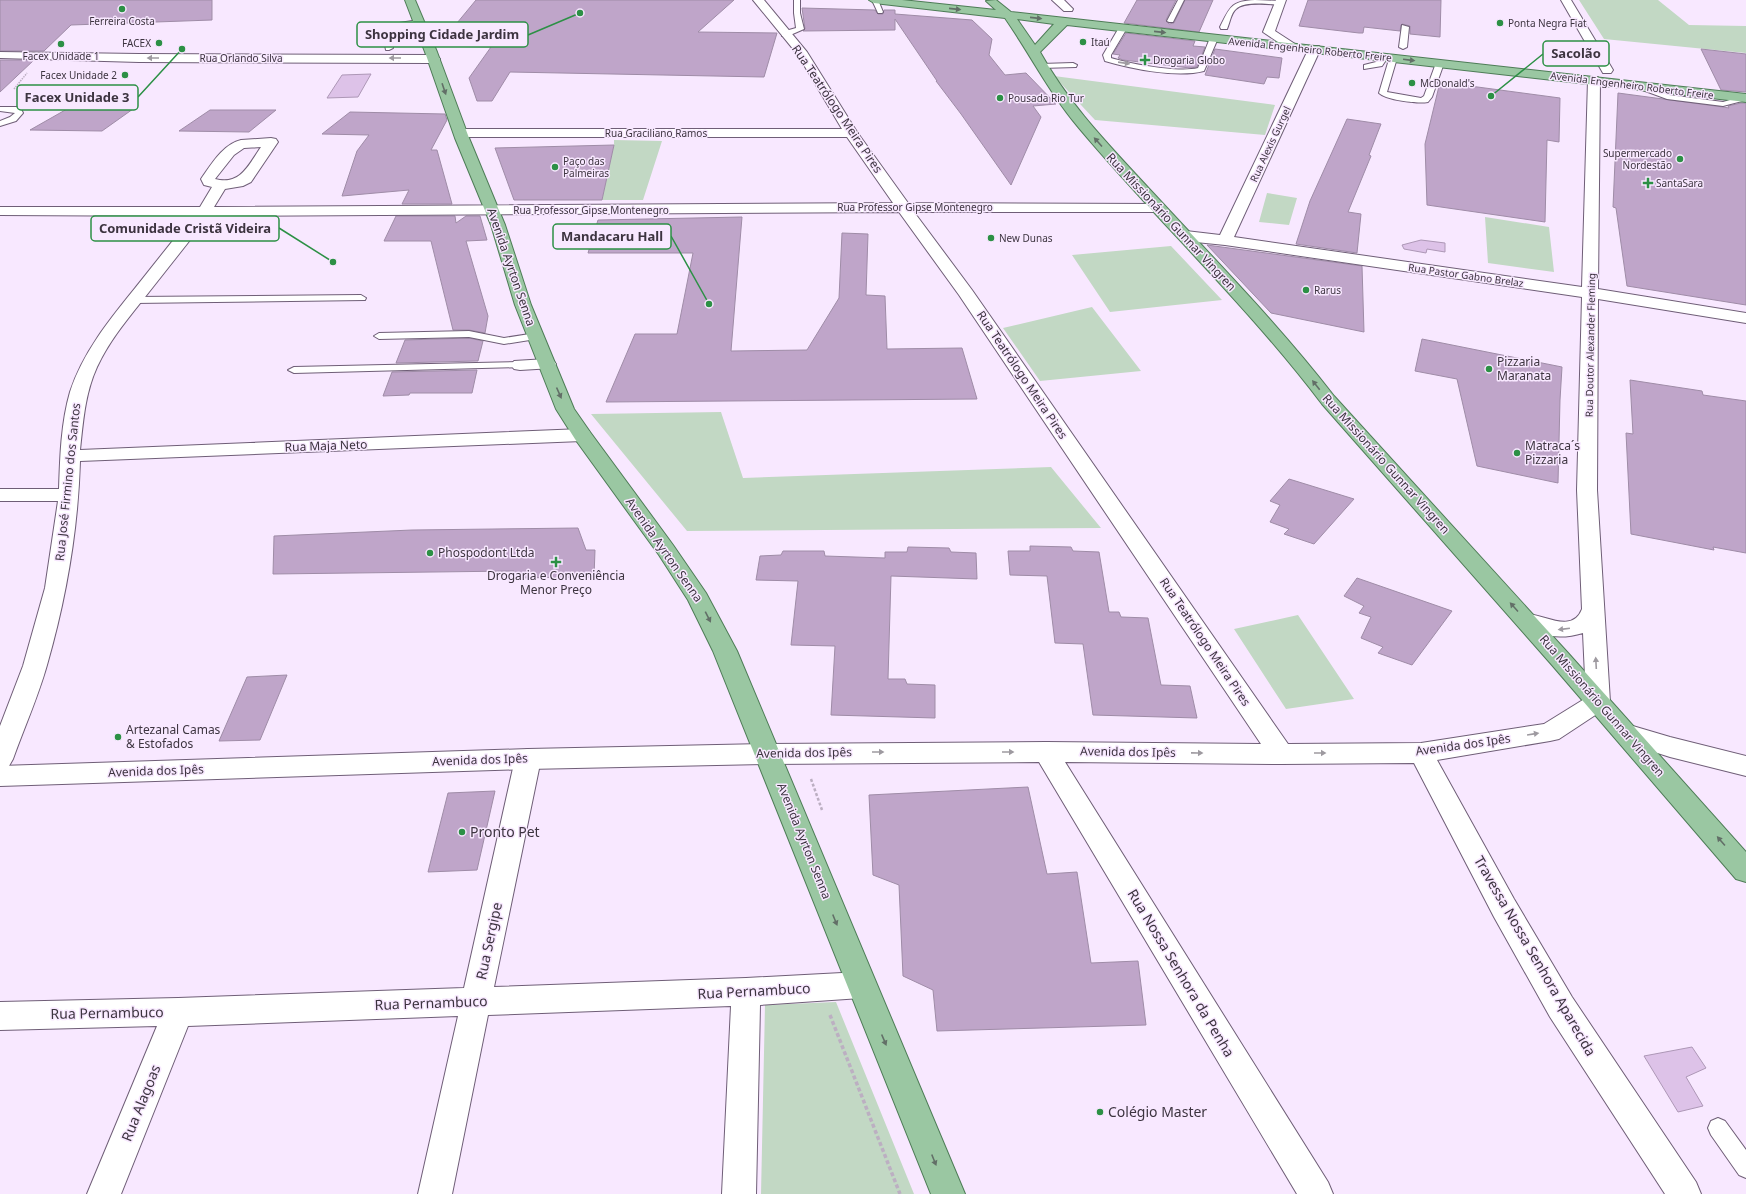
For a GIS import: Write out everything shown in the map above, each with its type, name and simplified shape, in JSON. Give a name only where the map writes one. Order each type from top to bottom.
[{"type":"main road","name":"Avenida Ayrton Senna","points":[[410,0],[492,210],[506,248],[523,304],[565,409],[582,435],[666,550],[698,598],[725,651],[769,754],[861,985],[948,1194]]},
{"type":"main road","name":"Avenida Engenheiro Roberto Freire","points":[[875,0],[1291,46],[1316,41],[1440,63],[1602,73],[1640,86],[1745,98]]},
{"type":"main road","points":[[986,1],[1010,3]]},
{"type":"main road","name":"Rua Missionário Gunnar Vingren","points":[[986,1],[1008,15],[1083,125],[1158,208],[1186,236],[1290,352],[1328,400],[1528,622],[1746,871]]},
{"type":"main road","points":[[1047,7],[1072,10]]},
{"type":"main road","points":[[1038,59],[1058,26],[1065,21]]},
{"type":"main road","points":[[1167,21],[1186,23]]},
{"type":"main road","name":"Avenida Engenheiro Roberto Freire","points":[[1220,27],[1237,28]]},
{"type":"main road","name":"Avenida Engenheiro Roberto Freire","points":[[1256,31],[1298,36]]},
{"type":"main road","name":"Avenida Engenheiro Roberto Freire","points":[[1388,53],[1407,48]]},
{"type":"street","name":"Rua Teatrólogo Meira Pires","points":[[758,0],[802,54],[851,133],[966,293],[1281,754]]},
{"type":"street","points":[[1058,0],[1072,10]]},
{"type":"street","points":[[1566,0],[1602,73]]},
{"type":"street","points":[[1281,2],[1269,32],[1291,46]]},
{"type":"street","name":"Rua Alexis Gurgel","points":[[1225,240],[1316,41]]},
{"type":"street","name":"Rua Orlando Silva","points":[[0,55],[139,58],[434,59]]},
{"type":"street","name":"Rua Doutor Alexander Fleming","points":[[1598,702],[1587,490],[1590,293],[1602,73]]},
{"type":"street","name":"Rua Graciliano Ramos","points":[[461,133],[851,133]]},
{"type":"street","name":"Rua José Firmino dos Santos","points":[[0,759],[35,666],[56,588],[70,495],[70,456],[73,424],[77,401],[88,368],[101,344],[204,212],[220,185]]},
{"type":"street","name":"Rua Professor Gipse Montenegro","points":[[0,211],[204,212],[492,210],[590,213],[902,206],[1158,208]]},
{"type":"street","name":"Rua Pastor Gabno Brelaz","points":[[1186,236],[1225,240],[1590,293],[1746,318]]},
{"type":"street","points":[[520,365],[546,364]]},
{"type":"street","name":"Rua Maja Neto","points":[[70,456],[582,435]]},
{"type":"street","points":[[0,495],[70,495]]},
{"type":"street","points":[[1528,622],[1545,628],[1567,629],[1585,623],[1593,609]]},
{"type":"street","name":"Avenida dos Ipês","points":[[0,776],[801,752],[1281,754],[1422,753],[1550,732],[1598,702]]},
{"type":"street","points":[[1626,733],[1670,747],[1746,766]]},
{"type":"street","name":"Rua Nossa Senhora da Penha","points":[[1046,752],[1316,1194]]},
{"type":"street","name":"Travessa Nossa Senhora Aparecida","points":[[1422,753],[1504,908],[1561,1007],[1684,1194]]},
{"type":"street","name":"Rua Sergipe","points":[[435,1194],[528,759]]},
{"type":"street","name":"Rua Pernambuco","points":[[0,1016],[178,1012],[476,1002],[746,992],[861,985]]},
{"type":"street","points":[[739,1194],[746,992]]},
{"type":"street","name":"Rua Alagoas","points":[[104,1194],[178,1012]]},
{"type":"lane","points":[[785,34],[800,29],[797,13],[797,0]]},
{"type":"lane","points":[[875,0],[880,12]]},
{"type":"lane","points":[[1167,21],[1181,0]]},
{"type":"lane","points":[[1220,27],[1234,7],[1238,4],[1256,1],[1281,2]]},
{"type":"lane","points":[[389,48],[386,30],[389,27],[418,22]]},
{"type":"lane","points":[[1405,27],[1407,48]]},
{"type":"lane","points":[[1123,28],[1106,57],[1108,59],[1117,62],[1179,71],[1194,71],[1201,69],[1214,38]]},
{"type":"lane","points":[[1388,53],[1383,93],[1390,96],[1421,100],[1428,97],[1440,63]]},
{"type":"lane","points":[[1367,67],[1379,64],[1388,53]]},
{"type":"lane","points":[[1038,59],[1073,65]]},
{"type":"lane","points":[[0,109],[17,109],[19,113],[13,119],[0,124]]},
{"type":"lane","points":[[134,300],[360,298]]},
{"type":"lane","points":[[379,336],[469,334],[504,341],[536,336]]},
{"type":"lane","points":[[294,370],[520,365]]},
{"type":"lane","points":[[1718,1128],[1746,1168]]},
{"type":"path","points":[[829,1012],[900,1194]]},
{"type":"green space","points":[[1579,0],[1658,0],[1689,25],[1746,26],[1746,53],[1604,39]]},
{"type":"green space","points":[[1054,76],[1275,105],[1265,135],[1095,120]]},
{"type":"green space","points":[[614,140],[662,141],[643,200],[602,200]]},
{"type":"green space","points":[[1267,193],[1297,198],[1289,225],[1259,222]]},
{"type":"green space","points":[[1485,217],[1549,227],[1554,272],[1488,263]]},
{"type":"green space","points":[[1171,246],[1222,300],[1110,312],[1072,255]]},
{"type":"green space","points":[[1092,307],[1141,371],[1040,381],[1003,328]]},
{"type":"green space","points":[[721,412],[743,478],[1051,467],[1101,528],[687,531],[591,414]]},
{"type":"green space","points":[[1298,615],[1354,699],[1286,709],[1234,629]]},
{"type":"green space","points":[[836,1002],[914,1194],[761,1194],[765,1005]]},
{"type":"shaded area","points":[[371,74],[358,97],[327,98],[342,75]]},
{"type":"shaded area","points":[[1421,240],[1445,243],[1445,252],[1427,249],[1426,253],[1404,249],[1402,245]]},
{"type":"shaded area","points":[[1692,1047],[1706,1068],[1686,1077],[1703,1106],[1678,1112],[1644,1056]]},
{"type":"building","name":"Ferreira Costa","points":[[0,0],[212,0],[212,20],[71,25],[44,51],[0,51]]},
{"type":"building","points":[[476,0],[734,0],[698,32],[777,33],[764,77],[510,72],[492,101],[477,101],[469,78],[491,47],[438,46]]},
{"type":"building","points":[[1137,0],[1176,0],[1166,20],[1169,24],[1174,23],[1185,0],[1213,0],[1199,32],[1124,23]]},
{"type":"building","points":[[1308,0],[1441,0],[1440,37],[1410,34],[1410,26],[1402,24],[1400,31],[1364,27],[1363,33],[1299,26]]},
{"type":"building","points":[[802,8],[875,10],[878,14],[883,14],[884,10],[895,10],[895,14],[972,20],[992,39],[989,55],[1005,75],[1026,73],[1056,104],[1033,106],[1041,117],[1011,185],[936,81],[895,19],[895,30],[803,31],[805,29]]},
{"type":"building","points":[[1126,33],[1195,41],[1193,46],[1205,47],[1197,67],[1190,68],[1123,60],[1118,58],[1120,55],[1113,54]]},
{"type":"building","points":[[1215,49],[1282,58],[1279,78],[1267,77],[1264,84],[1205,75]]},
{"type":"building","points":[[1701,49],[1746,54],[1746,92],[1721,90]]},
{"type":"building","points":[[0,60],[34,60],[0,92]]},
{"type":"building","points":[[1440,82],[1560,98],[1559,142],[1547,140],[1545,222],[1427,205],[1425,144]]},
{"type":"building","name":"Supermercado Nordestão","points":[[1618,93],[1729,108],[1728,106],[1746,103],[1746,305],[1627,286],[1616,208],[1613,207]]},
{"type":"building","points":[[67,109],[133,109],[102,131],[30,130]]},
{"type":"building","points":[[210,110],[276,110],[249,132],[179,131]]},
{"type":"building","points":[[350,112],[445,114],[447,120],[431,150],[437,150],[452,204],[402,204],[409,190],[342,196],[357,151],[369,135],[322,134]]},
{"type":"building","points":[[1347,119],[1381,124],[1369,155],[1371,156],[1348,212],[1361,214],[1357,253],[1296,244],[1310,201]]},
{"type":"building","name":"Paço das Palmeiras","points":[[614,145],[602,200],[514,200],[495,148]]},
{"type":"building","points":[[396,216],[455,216],[456,223],[466,216],[480,216],[487,240],[466,241],[488,316],[485,333],[469,330],[453,330],[431,241],[384,241]]},
{"type":"building","points":[[742,217],[731,351],[807,350],[839,298],[842,233],[868,234],[866,295],[885,296],[887,349],[962,348],[977,399],[606,402],[635,334],[677,334],[693,253],[588,253],[598,220]]},
{"type":"building","name":"Rarus","points":[[1207,245],[1362,266],[1364,332],[1271,313]]},
{"type":"building","points":[[469,338],[483,341],[478,361],[396,363],[405,340]]},
{"type":"building","points":[[1422,339],[1562,367],[1558,483],[1477,466],[1457,379],[1415,371]]},
{"type":"building","points":[[477,370],[472,393],[410,393],[409,395],[383,396],[392,372]]},
{"type":"building","points":[[1630,380],[1702,391],[1703,395],[1746,401],[1746,553],[1713,547],[1714,550],[1631,534],[1626,433],[1633,434]]},
{"type":"building","points":[[1289,479],[1354,499],[1314,544],[1284,534],[1289,529],[1270,522],[1280,505],[1270,501]]},
{"type":"building","name":"Phospodont Ltda","points":[[578,528],[586,550],[595,550],[594,577],[512,578],[514,571],[273,574],[274,536],[412,530]]},
{"type":"building","points":[[1030,546],[1071,547],[1073,551],[1099,552],[1109,612],[1119,612],[1121,617],[1148,618],[1161,685],[1190,686],[1197,718],[1093,715],[1083,644],[1055,643],[1047,576],[1010,575],[1008,551],[1030,551]]},
{"type":"building","points":[[908,547],[949,548],[951,552],[976,553],[977,579],[891,576],[888,679],[905,679],[907,684],[935,685],[935,718],[831,715],[835,646],[791,645],[798,581],[756,580],[760,556],[781,555],[783,551],[824,551],[825,556],[885,558],[885,552],[907,552]]},
{"type":"building","points":[[1357,578],[1452,611],[1412,665],[1378,653],[1383,647],[1361,638],[1371,617],[1359,613],[1364,606],[1344,596]]},
{"type":"building","points":[[287,675],[260,740],[219,741],[247,677]]},
{"type":"building","points":[[1028,787],[1047,874],[1077,872],[1091,963],[1138,961],[1146,1025],[937,1031],[933,990],[903,976],[899,885],[873,875],[869,795]]},
{"type":"building","name":"Pronto Pet","points":[[495,791],[477,870],[428,872],[448,793]]},
{"type":"place","name":"Ferreira Costa","points":[[122,9]]},
{"type":"place","name":"Shopping Cidade Jardim","points":[[580,13]]},
{"type":"place","name":"Ponta Negra Fiat","points":[[1500,23]]},
{"type":"place","name":"Itaú","points":[[1083,42]]},
{"type":"place","name":"FACEX","points":[[159,43]]},
{"type":"place","name":"Facex Unidade 1","points":[[61,44]]},
{"type":"place","name":"Facex Unidade 3","points":[[182,49]]},
{"type":"place","name":"Drogaria Globo","points":[[1145,60]]},
{"type":"place","name":"Facex Unidade 2","points":[[125,75]]},
{"type":"place","name":"McDonald's","points":[[1412,83]]},
{"type":"place","name":"Sacolão","points":[[1491,96]]},
{"type":"place","name":"Pousada Rio Tur","points":[[1000,98]]},
{"type":"place","name":"Supermercado Nordestão","points":[[1680,159]]},
{"type":"place","name":"Paço das Palmeiras","points":[[555,167]]},
{"type":"place","name":"SantaSara","points":[[1648,183]]},
{"type":"place","name":"New Dunas","points":[[991,238]]},
{"type":"place","name":"Comunidade Cristã Videira","points":[[333,262]]},
{"type":"place","name":"Rarus","points":[[1306,290]]},
{"type":"place","name":"Mandacaru Hall","points":[[709,304]]},
{"type":"place","name":"Pizzaria Maranata","points":[[1489,369]]},
{"type":"place","name":"Matraca´s Pizzaria","points":[[1517,453]]},
{"type":"place","name":"Phospodont Ltda","points":[[430,553]]},
{"type":"place","name":"Drogaria e Conveniência Menor Preço","points":[[556,562]]},
{"type":"place","name":"Artezanal Camas & Estofados","points":[[118,737]]},
{"type":"place","name":"Pronto Pet","points":[[462,832]]},
{"type":"place","name":"Colégio Master","points":[[1100,1112]]}]
